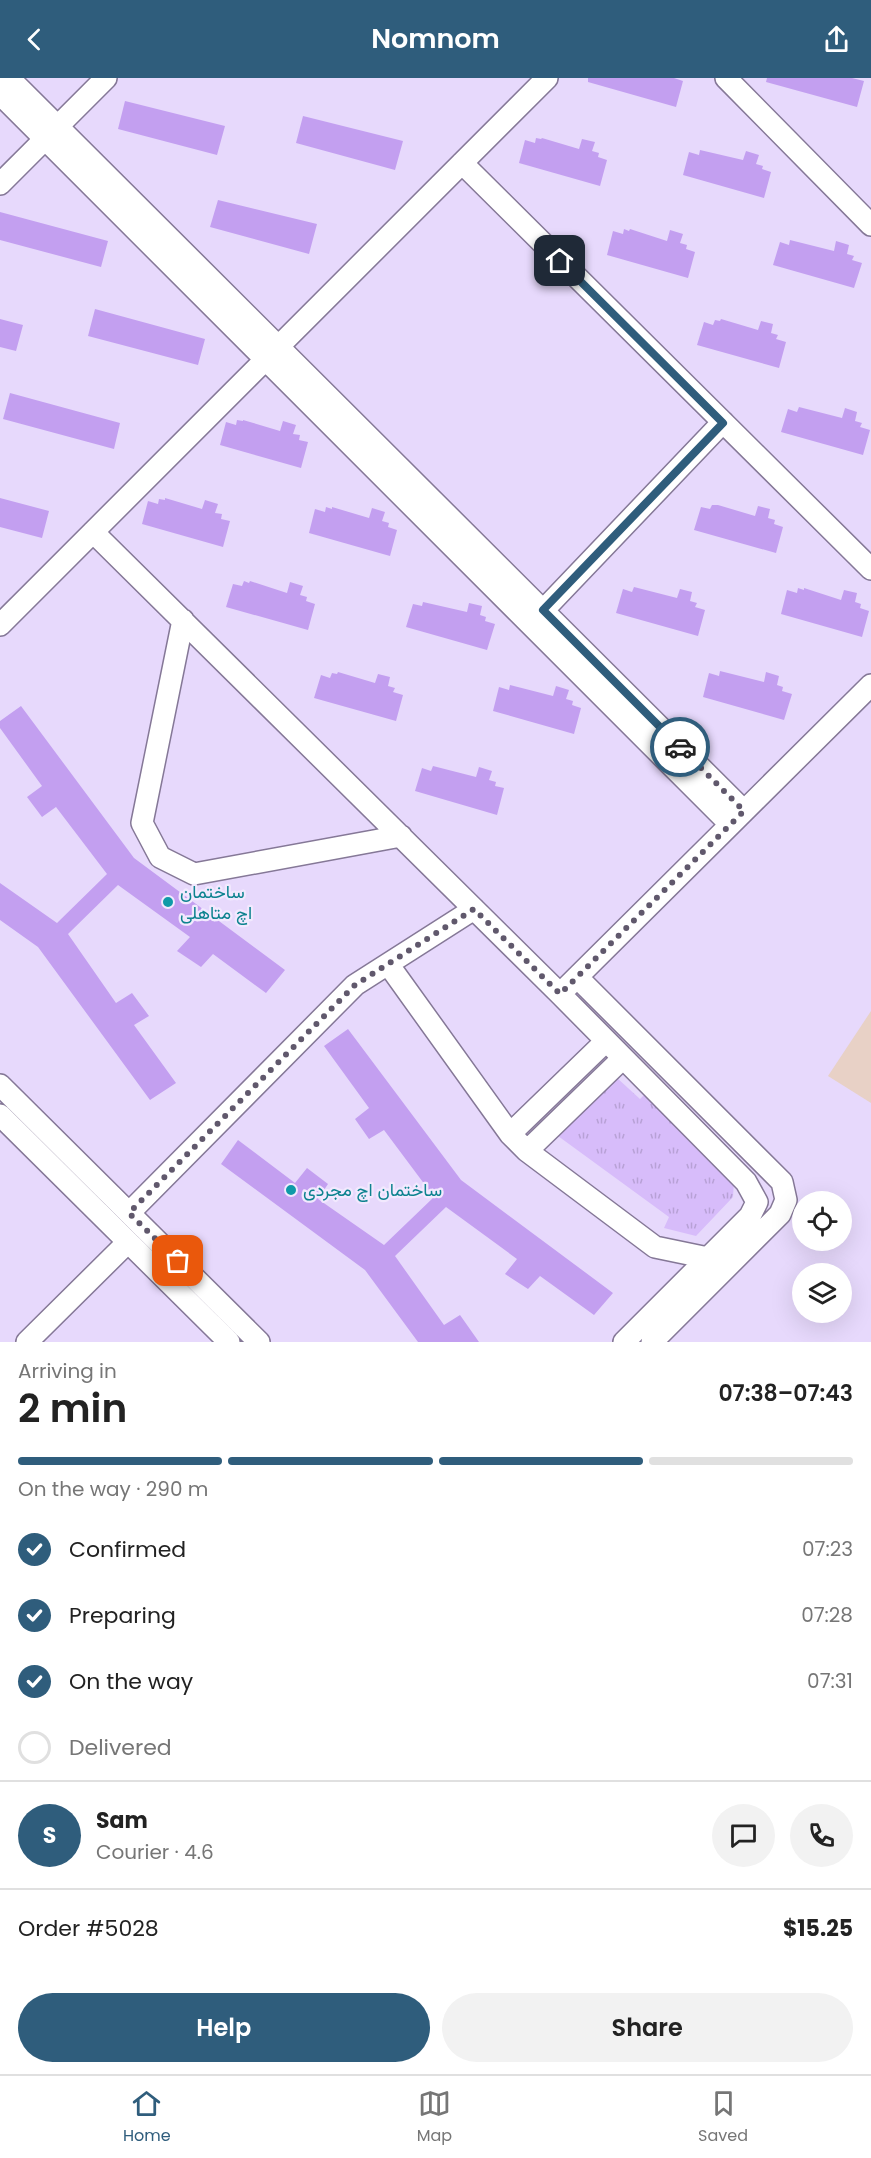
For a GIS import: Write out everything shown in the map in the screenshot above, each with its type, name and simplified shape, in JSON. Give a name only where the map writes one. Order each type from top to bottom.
[{"type":"street","points":[[9,78],[52,134]]},
{"type":"street","points":[[0,184],[106,78]]},
{"type":"street","points":[[0,625],[547,78]]},
{"type":"street","points":[[726,78],[871,225]]},
{"type":"street","points":[[0,94],[52,134],[737,818]]},
{"type":"street","points":[[462,164],[871,569]]},
{"type":"street","points":[[537,617],[723,423]]},
{"type":"street","points":[[93,532],[560,994],[746,1182],[758,1202]]},
{"type":"street","points":[[183,620],[142,823],[160,856],[195,874],[401,836]]},
{"type":"street","points":[[560,994],[871,685]]},
{"type":"street","points":[[129,1213],[355,985],[474,909]]},
{"type":"street","points":[[388,964],[510,1134],[527,1151],[655,1247],[715,1264]]},
{"type":"street","points":[[577,977],[782,1182],[786,1200],[780,1214],[715,1264],[624,1342]]},
{"type":"street","points":[[510,1134],[606,1041]]},
{"type":"street","points":[[527,1151],[623,1058]]},
{"type":"street","points":[[0,1085],[259,1342]]},
{"type":"street","points":[[0,1114],[229,1342]]},
{"type":"street","points":[[758,1202],[786,1200]]},
{"type":"street","points":[[652,1342],[715,1264],[758,1202]]},
{"type":"street","points":[[27,1342],[128,1242]]},
{"type":"shaded area","points":[[871,1011],[871,1103],[828,1076]]},
{"type":"green space","points":[[616,1077],[640,1099],[647,1092],[734,1181],[733,1197],[696,1236],[664,1228],[669,1217],[558,1136]]},
{"type":"building","points":[[588,78],[674,78],[683,81],[676,107],[588,82]]},
{"type":"building","points":[[767,78],[852,78],[864,81],[857,107],[766,82]]},
{"type":"building","points":[[125,101],[225,126],[217,155],[118,129]]},
{"type":"building","points":[[303,116],[403,141],[395,170],[296,143]]},
{"type":"building","points":[[536,138],[579,149],[582,139],[595,142],[592,151],[599,153],[598,157],[607,160],[600,186],[519,163],[525,140],[535,143]]},
{"type":"building","points":[[700,150],[743,160],[746,151],[759,155],[756,164],[771,172],[764,198],[683,175],[689,152],[699,155]]},
{"type":"building","points":[[218,200],[317,224],[309,254],[210,227]]},
{"type":"building","points":[[0,212],[108,241],[101,267],[0,240]]},
{"type":"building","points":[[624,229],[667,241],[670,230],[683,234],[680,243],[687,245],[686,249],[695,252],[688,278],[607,255],[613,231],[623,234]]},
{"type":"building","points":[[790,240],[834,251],[836,241],[849,245],[847,254],[854,256],[852,260],[862,263],[854,288],[773,265],[780,242],[789,245]]},
{"type":"building","points":[[95,309],[205,339],[198,365],[88,336]]},
{"type":"building","points":[[0,319],[23,325],[16,351],[0,347]]},
{"type":"building","points":[[721,319],[758,330],[761,321],[773,324],[771,333],[778,335],[776,339],[786,342],[779,368],[697,345],[704,322],[713,325],[715,320],[720,321]]},
{"type":"building","points":[[10,393],[120,423],[114,449],[3,419]]},
{"type":"building","points":[[799,407],[842,418],[845,408],[857,412],[855,421],[862,423],[860,427],[870,430],[863,455],[781,432],[788,409],[797,412]]},
{"type":"building","points":[[237,420],[280,431],[283,421],[296,425],[293,434],[300,435],[299,440],[308,442],[301,468],[220,445],[226,422],[236,425]]},
{"type":"building","points":[[0,498],[49,511],[42,538],[0,527]]},
{"type":"building","points":[[165,498],[202,509],[205,500],[218,504],[215,513],[222,514],[221,519],[230,521],[223,547],[142,524],[148,501],[158,504],[159,499],[165,500]]},
{"type":"building","points":[[712,505],[755,516],[758,506],[770,509],[768,518],[775,520],[774,524],[783,527],[776,553],[694,530],[701,507],[710,509]]},
{"type":"building","points":[[326,507],[369,518],[372,508],[385,512],[382,521],[389,523],[388,527],[397,530],[390,556],[309,533],[315,509],[325,512]]},
{"type":"building","points":[[244,581],[287,593],[290,582],[303,586],[300,595],[307,597],[306,601],[315,604],[308,630],[226,607],[233,584],[242,586]]},
{"type":"building","points":[[634,587],[677,598],[680,589],[692,592],[690,601],[697,603],[695,607],[705,610],[698,636],[616,613],[623,589],[632,592]]},
{"type":"building","points":[[798,588],[841,600],[844,590],[857,593],[855,602],[861,604],[860,608],[869,611],[862,637],[781,614],[787,590],[797,593]]},
{"type":"building","points":[[423,602],[467,612],[469,603],[482,606],[480,615],[486,617],[485,621],[495,624],[487,650],[406,627],[413,604],[422,606]]},
{"type":"building","points":[[720,671],[764,682],[766,672],[779,676],[777,685],[783,687],[782,691],[792,694],[784,720],[703,697],[709,673],[719,676]]},
{"type":"building","points":[[338,672],[375,683],[378,674],[390,677],[388,686],[395,688],[393,692],[403,695],[396,721],[314,698],[321,675],[330,678],[332,673],[337,674]]},
{"type":"building","points":[[510,685],[553,696],[556,686],[569,690],[566,699],[573,701],[572,705],[581,708],[574,734],[493,711],[499,687],[509,690]]},
{"type":"building","name":"ساختمان اچ متاهلی","points":[[21,706],[134,858],[285,970],[266,993],[213,954],[201,967],[177,951],[190,937],[118,885],[68,934],[116,1003],[132,993],[149,1016],[134,1025],[176,1083],[150,1100],[38,947],[0,920],[0,883],[57,923],[107,874],[56,807],[42,817],[27,797],[42,786],[0,728],[0,721]]},
{"type":"building","points":[[433,766],[476,777],[479,767],[492,771],[489,780],[496,782],[495,786],[504,788],[497,815],[415,791],[422,768],[431,771]]},
{"type":"building","name":"ساختمان اچ مجردی","points":[[348,1029],[461,1180],[613,1293],[594,1315],[540,1276],[528,1289],[505,1274],[517,1259],[446,1207],[395,1256],[444,1325],[460,1315],[479,1342],[418,1342],[365,1270],[221,1164],[238,1140],[295,1183],[307,1168],[328,1184],[318,1199],[384,1245],[434,1197],[384,1130],[369,1139],[355,1119],[369,1108],[324,1046]]},
{"type":"way so far","points":[[178,1261],[129,1213],[355,985],[474,909],[560,994],[744,811],[680,747]]},
{"type":"place","name":"ساختمان اچ متاهلی","points":[[168,902]]},
{"type":"place","name":"ساختمان اچ مجردی","points":[[291,1190]]},
{"type":"route","points":[[560,261],[723,423],[543,610],[680,747]]}]
